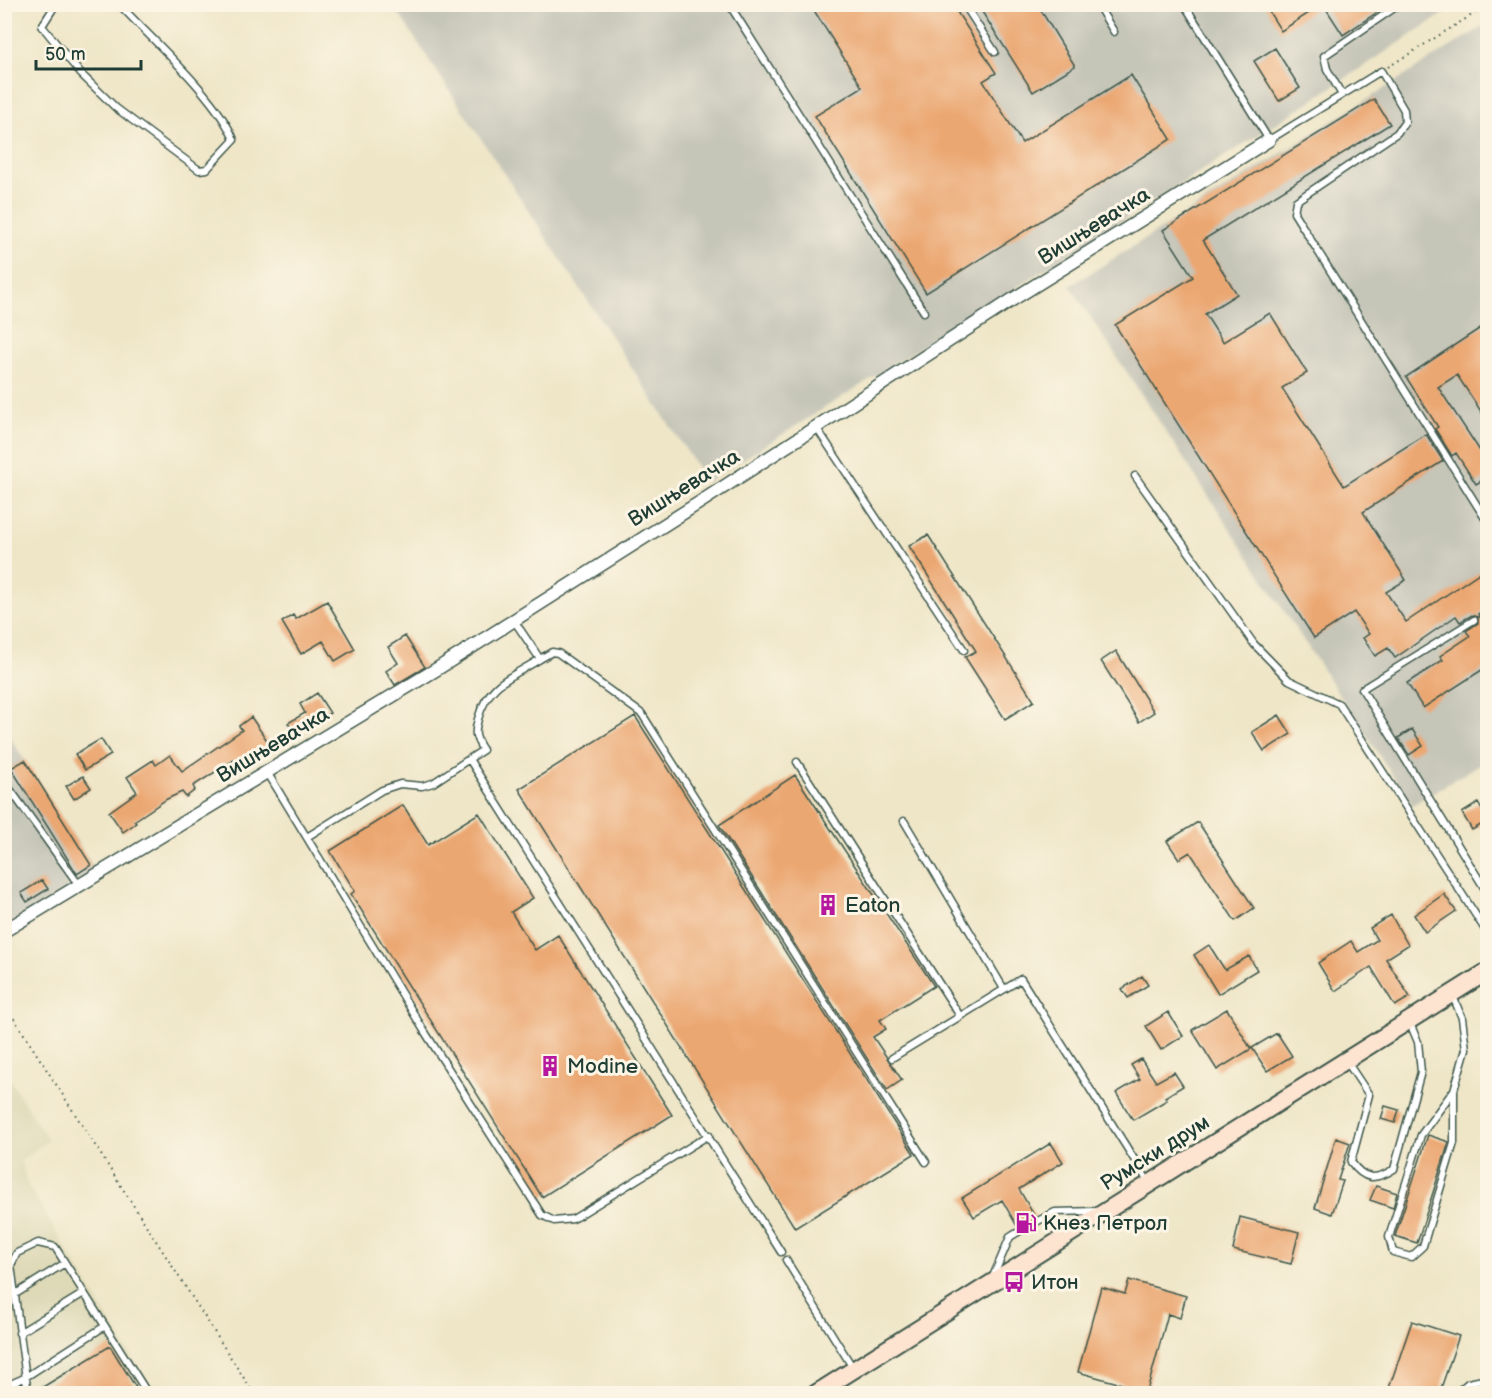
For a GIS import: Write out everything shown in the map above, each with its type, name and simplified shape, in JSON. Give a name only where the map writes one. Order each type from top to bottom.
[{"type":"main road","name":"Румски друм","points":[[815,1394],[1488,971]]},
{"type":"street","name":"Вишњевачка","points":[[4,932],[437,669],[1015,298],[1269,140]]},
{"type":"lane","points":[[56,4],[42,26],[80,73],[116,108],[198,170],[207,169],[234,140],[230,129],[216,107],[119,4]]},
{"type":"lane","points":[[729,4],[924,312]]},
{"type":"lane","points":[[964,4],[995,52]]},
{"type":"lane","points":[[1096,4],[1114,32]]},
{"type":"lane","points":[[1184,4],[1269,140]]},
{"type":"lane","points":[[1342,95],[1327,69],[1324,56],[1400,4]]},
{"type":"lane","points":[[1381,71],[1404,110],[1405,122],[1397,133],[1296,201],[1294,213],[1488,523]]},
{"type":"lane","name":"Вишњевачка","points":[[1269,140],[1381,71]]},
{"type":"lane","points":[[816,427],[964,650]]},
{"type":"lane","points":[[1135,476],[1254,644],[1289,680],[1339,704],[1488,934]]},
{"type":"lane","points":[[513,619],[540,659]]},
{"type":"lane","points":[[1474,620],[1362,688],[1488,894]]},
{"type":"lane","points":[[307,837],[382,790],[400,784],[422,786],[433,783],[483,750],[474,732],[485,698],[490,690],[552,652],[558,653],[642,714],[926,1162]]},
{"type":"lane","points":[[469,759],[782,1252]]},
{"type":"lane","points":[[797,762],[960,1017]]},
{"type":"lane","points":[[267,772],[423,1029],[542,1215],[554,1221],[573,1219],[708,1135]]},
{"type":"lane","points":[[4,781],[79,886]]},
{"type":"lane","points":[[904,821],[1004,989]]},
{"type":"lane","points":[[892,1058],[1021,979],[1149,1184]]},
{"type":"lane","points":[[1452,993],[1462,1018],[1466,1049],[1454,1090],[1454,1143],[1423,1246],[1410,1257],[1394,1252],[1389,1237],[1421,1135],[1454,1090]]},
{"type":"lane","points":[[1346,1061],[1369,1095],[1351,1162],[1360,1174],[1370,1177],[1383,1176],[1394,1169],[1421,1072],[1418,1042],[1409,1020]]},
{"type":"lane","points":[[1038,1221],[1055,1212],[1104,1211]]},
{"type":"lane","points":[[989,1285],[1010,1237],[1020,1231]]},
{"type":"lane","points":[[28,1394],[24,1378],[11,1265],[16,1253],[27,1246],[47,1243],[55,1247],[148,1394]]},
{"type":"lane","points":[[786,1260],[854,1369]]},
{"type":"lane","points":[[14,1295],[65,1263]]},
{"type":"lane","points":[[19,1333],[84,1293]]},
{"type":"lane","points":[[4,1387],[24,1378],[105,1326]]},
{"type":"lane","points":[[1455,1394],[1468,1383],[1488,1378]]},
{"type":"path","points":[[1381,71],[1488,5]]},
{"type":"path","points":[[4,1003],[254,1394]]},
{"type":"shaded area","points":[[393,5],[1457,5],[1268,129],[707,482]]},
{"type":"shaded area","points":[[1487,24],[1487,760],[1412,805],[1070,286]]},
{"type":"shaded area","points":[[4,728],[96,871],[4,928]]},
{"type":"shaded area","points":[[4,1070],[48,1140],[21,1161],[27,1184],[153,1393],[5,1393]]},
{"type":"building","points":[[810,4],[952,4],[996,73],[983,81],[1022,143],[1131,75],[1171,139],[926,293],[815,116],[862,87]]},
{"type":"building","points":[[977,4],[1037,4],[1075,66],[1033,92]]},
{"type":"building","points":[[1264,4],[1323,4],[1281,31]]},
{"type":"building","points":[[1323,4],[1390,4],[1343,35]]},
{"type":"building","points":[[1275,48],[1300,88],[1279,101],[1254,61]]},
{"type":"building","points":[[1374,99],[1390,124],[1203,240],[1237,294],[1205,314],[1223,342],[1270,313],[1307,373],[1282,388],[1344,486],[1426,434],[1443,461],[1363,512],[1406,580],[1386,592],[1406,622],[1488,567],[1488,608],[1478,614],[1488,629],[1488,666],[1423,708],[1407,683],[1443,660],[1440,656],[1470,636],[1466,631],[1478,623],[1478,617],[1472,615],[1460,622],[1456,616],[1395,658],[1388,648],[1375,656],[1363,638],[1369,634],[1354,612],[1314,638],[1115,325],[1193,277],[1163,230]]},
{"type":"building","points":[[1488,323],[1488,422],[1457,375],[1438,387],[1488,463],[1488,477],[1476,484],[1456,453],[1452,456],[1435,429],[1438,427],[1406,377]]},
{"type":"building","points":[[928,535],[1034,701],[1005,719],[965,657],[976,651],[909,546]]},
{"type":"building","points":[[327,601],[355,649],[335,661],[323,641],[301,654],[282,622],[293,615],[296,619]]},
{"type":"building","points":[[405,636],[425,667],[395,685],[386,671],[398,663],[388,647]]},
{"type":"building","points":[[1116,651],[1154,712],[1139,722],[1101,661]]},
{"type":"building","points":[[317,693],[330,713],[295,734],[288,723],[305,713],[300,704]]},
{"type":"building","points":[[1279,715],[1291,734],[1264,751],[1252,732]]},
{"type":"building","points":[[635,716],[914,1154],[795,1228],[519,789]]},
{"type":"building","points":[[251,717],[273,749],[261,757],[256,751],[237,764],[234,760],[193,786],[195,790],[186,797],[182,792],[167,799],[134,821],[136,823],[123,832],[109,812],[137,792],[127,777],[153,760],[156,765],[170,755],[182,771],[242,730],[239,726]]},
{"type":"building","points":[[1412,729],[1423,746],[1409,755],[1398,738]]},
{"type":"building","points":[[101,739],[111,755],[85,770],[75,754]]},
{"type":"building","points":[[25,760],[91,865],[77,874],[11,768]]},
{"type":"building","name":"Eaton","points":[[795,775],[934,986],[880,1020],[886,1029],[873,1037],[902,1080],[887,1090],[719,825]]},
{"type":"building","points":[[83,776],[91,788],[74,799],[66,786]]},
{"type":"building","points":[[1478,803],[1488,821],[1472,830],[1462,813]]},
{"type":"building","points":[[403,805],[428,845],[479,813],[533,898],[511,912],[535,950],[558,935],[672,1115],[542,1197],[351,894],[355,891],[330,851]]},
{"type":"building","points":[[1198,822],[1254,908],[1235,921],[1190,852],[1179,859],[1167,841]]},
{"type":"building","points":[[42,880],[48,889],[27,902],[21,893]]},
{"type":"building","points":[[1444,894],[1456,911],[1425,932],[1414,915]]},
{"type":"building","points":[[1391,915],[1408,945],[1386,959],[1410,997],[1395,1006],[1371,967],[1335,991],[1318,963],[1351,941],[1358,952],[1377,940],[1370,928]]},
{"type":"building","points":[[1209,945],[1225,970],[1249,956],[1257,970],[1218,994],[1194,955]]},
{"type":"building","points":[[1142,976],[1148,985],[1128,998],[1122,989]]},
{"type":"building","points":[[1227,1009],[1251,1049],[1217,1070],[1192,1030]]},
{"type":"building","points":[[1168,1012],[1183,1036],[1161,1050],[1146,1026]]},
{"type":"building","points":[[1277,1033],[1292,1056],[1267,1071],[1252,1048]]},
{"type":"building","points":[[1141,1059],[1156,1082],[1174,1072],[1183,1086],[1165,1097],[1167,1100],[1133,1120],[1116,1093],[1140,1079],[1131,1065]]},
{"type":"building","points":[[1385,1106],[1399,1110],[1395,1123],[1381,1119]]},
{"type":"building","points":[[1428,1135],[1449,1142],[1417,1243],[1395,1236]]},
{"type":"building","points":[[1336,1138],[1350,1143],[1338,1180],[1343,1181],[1332,1214],[1315,1208]]},
{"type":"building","points":[[1051,1143],[1063,1162],[1019,1189],[1035,1217],[1033,1220],[1035,1225],[1025,1231],[1022,1226],[1017,1226],[1002,1200],[974,1217],[962,1198]]},
{"type":"building","points":[[1376,1186],[1397,1193],[1393,1208],[1370,1200]]},
{"type":"building","points":[[1240,1217],[1299,1232],[1291,1264],[1233,1250]]},
{"type":"building","points":[[1129,1280],[1186,1296],[1180,1318],[1168,1314],[1147,1391],[1078,1372],[1101,1287],[1125,1294]]},
{"type":"building","points":[[1412,1321],[1459,1336],[1439,1394],[1387,1394]]},
{"type":"building","points":[[110,1346],[140,1394],[33,1394],[33,1393]]},
{"type":"place","name":"Eaton","points":[[828,905]]},
{"type":"place","name":"Modine","points":[[550,1066]]},
{"type":"place","name":"Кнез Петрол","points":[[1026,1223]]},
{"type":"place","name":"Итон","points":[[1014,1282]]}]
